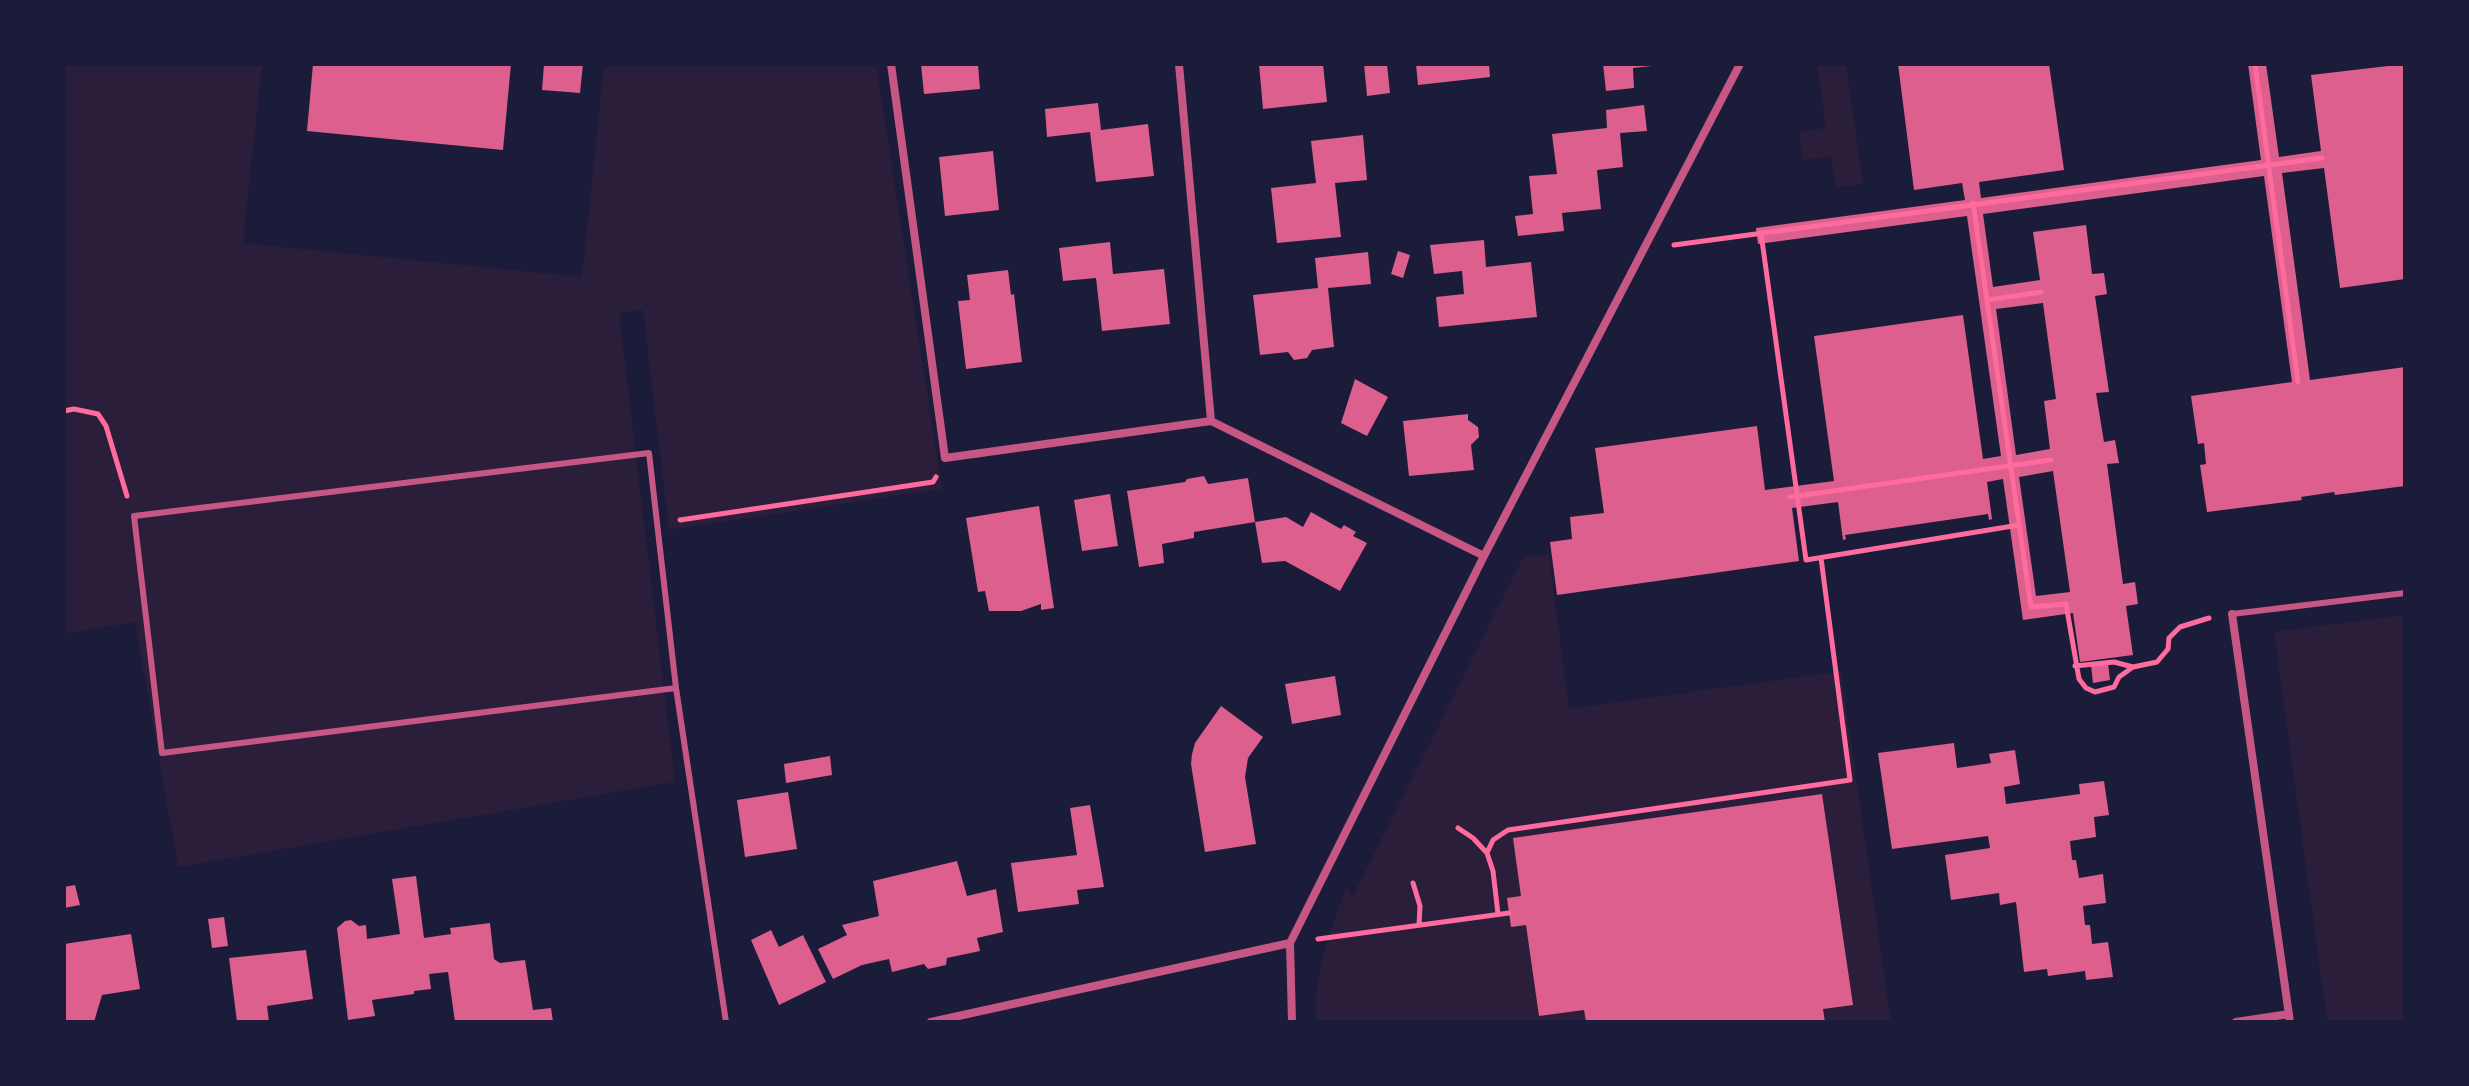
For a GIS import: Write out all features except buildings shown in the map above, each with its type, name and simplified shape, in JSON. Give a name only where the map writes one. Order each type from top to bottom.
[{"type":"street","points":[[891,64],[945,458],[1211,421],[1484,556]]},
{"type":"street","points":[[1179,64],[1211,421]]},
{"type":"street","points":[[1292,1022],[1290,943],[1484,556],[1740,64]]},
{"type":"street","points":[[2232,614],[2290,1018],[2236,1022]]},
{"type":"street","points":[[931,1022],[1290,943]]},
{"type":"lane","points":[[676,688],[162,753],[134,516],[649,453],[676,688],[726,1022]]},
{"type":"lane","points":[[2232,614],[2405,593]]},
{"type":"path","points":[[2255,64],[2298,382]]},
{"type":"path","points":[[1645,249],[2322,158]]},
{"type":"path","points":[[1973,203],[2031,607],[2066,604],[2075,666],[2086,688],[2095,692],[2114,687],[2119,677],[2133,667],[2157,662],[2168,649],[2169,638],[2180,627],[2196,620],[2232,614]]},
{"type":"path","points":[[1761,233],[1793,497],[1806,560],[2019,525]]},
{"type":"path","points":[[1988,300],[2041,292]]},
{"type":"path","points":[[64,411],[74,409],[98,414],[106,426],[134,516]]},
{"type":"path","points":[[657,524],[933,482],[945,458]]},
{"type":"path","points":[[1793,497],[2051,460]]},
{"type":"path","points":[[1487,853],[1493,840],[1508,830],[1850,780],[1821,558]]},
{"type":"path","points":[[2075,666],[2114,662],[2133,667]]},
{"type":"path","points":[[1458,828],[1487,853],[1493,871],[1498,914]]},
{"type":"path","points":[[1413,883],[1420,906],[1419,925]]},
{"type":"path","points":[[1290,943],[1509,913]]},
{"type":"shaded area","points":[[64,64],[262,64],[243,243],[582,277],[604,64],[876,64],[942,489],[669,530],[643,310],[619,313],[675,782],[178,867],[135,622],[64,634]]},
{"type":"shaded area","points":[[1817,64],[1846,64],[1863,184],[1836,188],[1831,156],[1803,160],[1799,132],[1826,128]]},
{"type":"shaded area","points":[[1549,554],[1569,709],[1841,671],[1891,1022],[1315,1022],[1324,950],[1346,886],[1353,896],[1523,557]]},
{"type":"shaded area","points":[[2405,615],[2405,1022],[2327,1022],[2274,632]]}]
